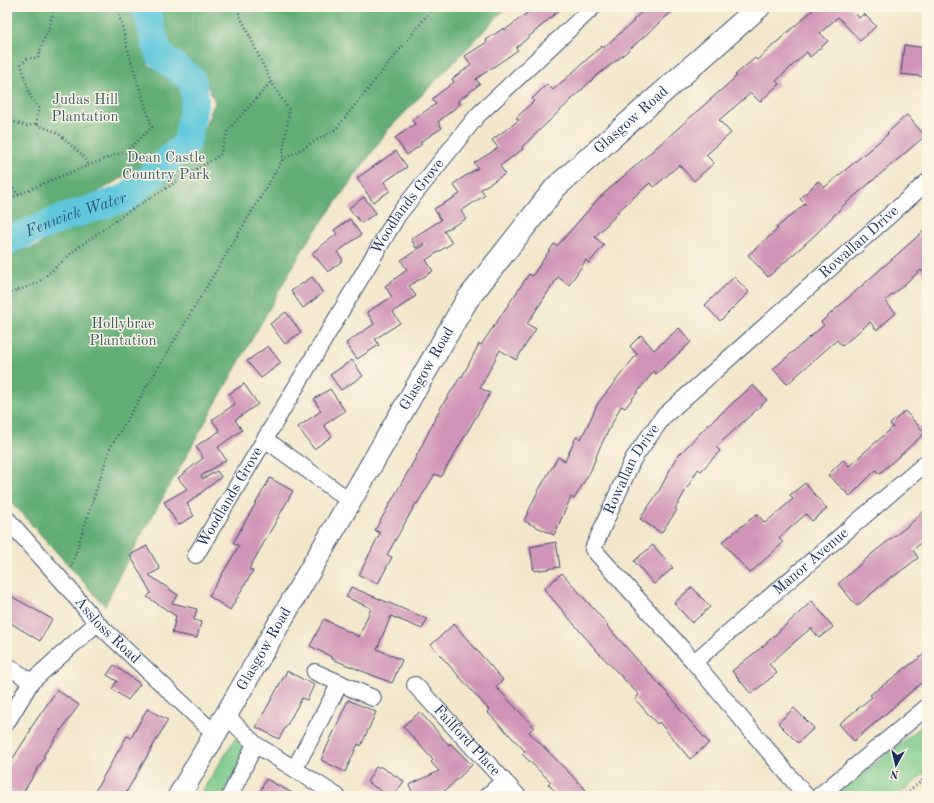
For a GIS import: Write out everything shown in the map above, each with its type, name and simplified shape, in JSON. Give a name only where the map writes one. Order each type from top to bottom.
[{"type":"main road","name":"Glasgow Road","points":[[179,796],[467,300],[556,187],[759,7]]},
{"type":"street","name":"Woodlands Grove","points":[[196,555],[398,215],[477,116],[593,7]]},
{"type":"street","name":"Rowallan Drive","points":[[806,796],[694,662],[593,549],[633,459],[663,417],[927,182]]},
{"type":"street","name":"Woodlands Grove","points":[[265,439],[350,501]]},
{"type":"street","name":"Manor Avenue","points":[[694,662],[927,462]]},
{"type":"street","name":"Assloss Road","points":[[7,519],[66,584],[97,623],[215,734]]},
{"type":"street","points":[[7,722],[31,682],[97,623]]},
{"type":"street","points":[[7,665],[31,682]]},
{"type":"street","points":[[315,672],[373,698]]},
{"type":"street","points":[[294,768],[340,683]]},
{"type":"street","name":"Failford Place","points":[[415,685],[518,796]]},
{"type":"street","points":[[819,796],[927,707]]},
{"type":"street","points":[[226,715],[255,744],[337,796]]},
{"type":"street","points":[[230,796],[255,744]]},
{"type":"street","points":[[488,796],[504,781]]},
{"type":"path","points":[[36,124],[39,108],[30,96],[21,64],[28,58],[38,58],[49,29],[54,7]]},
{"type":"path","points":[[7,200],[128,150],[152,127],[131,61],[117,7]]},
{"type":"path","points":[[66,584],[110,448],[282,161],[289,110],[271,82],[236,7]]},
{"type":"path","points":[[282,161],[336,129],[434,7]]},
{"type":"path","points":[[7,294],[38,283],[76,250],[126,213],[220,155],[228,130],[271,82]]},
{"type":"path","points":[[7,120],[27,126],[36,124],[58,133],[84,157],[89,166]]},
{"type":"path","points":[[7,161],[12,159]]},
{"type":"path","points":[[7,183],[19,195]]},
{"type":"path","points":[[903,796],[927,776]]},
{"type":"green space","name":"Judas Hill Plantation","points":[[7,7],[132,7],[149,66],[178,81],[185,95],[184,125],[156,157],[81,202],[34,216],[7,227]]},
{"type":"green space","name":"Hollybrae Plantation","points":[[154,7],[507,7],[388,130],[305,245],[122,570],[105,606],[7,497],[7,255],[37,246],[69,225],[103,217],[145,192],[175,170],[200,139],[215,102],[203,76],[167,43]]},
{"type":"green space","points":[[927,722],[927,771],[898,796],[833,796]]},
{"type":"green space","points":[[235,739],[240,739],[246,744],[245,754],[222,796],[199,796]]},
{"type":"building","points":[[535,7],[563,7],[516,48],[518,50],[476,79],[480,84],[458,101],[460,104],[438,122],[442,128],[420,142],[422,144],[407,155],[395,138],[415,124],[412,120],[436,104],[432,99],[454,82],[452,79],[471,65],[465,56],[487,42],[486,40],[504,28],[505,30]]},
{"type":"building","points":[[647,7],[677,7],[622,56],[595,77],[522,147],[523,149],[500,166],[505,174],[481,189],[485,195],[461,211],[466,219],[444,231],[452,243],[426,260],[433,271],[409,286],[416,296],[393,312],[400,323],[375,339],[379,345],[357,359],[346,343],[374,324],[367,312],[392,297],[385,286],[407,270],[401,260],[425,245],[424,243],[416,248],[411,239],[441,220],[434,209],[460,194],[453,184],[478,168],[474,163],[498,148],[492,140],[519,120],[516,118],[534,101],[532,99],[547,84],[553,90],[602,46],[603,48],[634,21],[633,20]]},
{"type":"building","points":[[816,7],[850,7],[859,18],[864,14],[876,26],[860,41],[838,17],[820,33],[828,41],[810,57],[807,52],[776,81],[779,84],[760,102],[751,93],[719,120],[731,133],[706,155],[714,163],[694,181],[679,165],[654,187],[650,183],[617,212],[618,213],[595,237],[604,245],[589,263],[586,260],[569,285],[558,277],[527,324],[536,329],[516,360],[500,350],[480,388],[490,393],[441,477],[435,474],[417,504],[416,503],[387,555],[392,557],[378,584],[359,575],[380,533],[375,530],[414,461],[441,407],[461,376],[462,377],[479,344],[481,345],[529,274],[532,276],[554,244],[557,246],[598,199],[737,76],[735,75],[755,58],[757,60]]},
{"type":"building","points":[[904,45],[927,48],[927,77],[901,74]]},
{"type":"building","points":[[907,115],[925,136],[843,206],[815,235],[768,277],[748,255],[778,229],[776,228],[805,204],[800,199],[818,181],[825,187],[888,134],[887,133]]},
{"type":"building","points":[[396,151],[407,167],[384,182],[390,191],[373,202],[357,178]]},
{"type":"building","points":[[364,197],[376,213],[361,223],[349,208]]},
{"type":"building","points":[[350,219],[361,235],[337,252],[343,260],[328,272],[312,253],[337,234],[334,230]]},
{"type":"building","points":[[927,228],[927,276],[921,270],[885,301],[896,313],[877,330],[870,322],[842,346],[837,340],[787,384],[773,369],[824,325],[821,322]]},
{"type":"building","points":[[312,277],[323,293],[303,308],[291,291]]},
{"type":"building","points":[[734,277],[749,292],[720,321],[705,305]]},
{"type":"building","points":[[286,312],[301,332],[285,344],[270,324]]},
{"type":"building","points":[[679,328],[691,342],[656,374],[654,371],[625,408],[621,406],[600,447],[591,470],[574,499],[571,497],[554,535],[524,521],[537,493],[558,457],[565,461],[576,437],[581,439],[598,403],[637,354],[630,346],[641,335],[654,350]]},
{"type":"building","points":[[268,346],[281,363],[261,378],[247,361]]},
{"type":"building","points":[[352,360],[363,376],[341,390],[330,375]]},
{"type":"building","points":[[244,384],[258,404],[235,420],[242,430],[218,447],[226,460],[201,476],[203,479],[217,471],[221,477],[187,504],[194,516],[178,525],[164,502],[187,489],[178,478],[203,458],[196,446],[220,431],[212,420],[235,404],[229,394]]},
{"type":"building","points":[[753,385],[767,400],[716,447],[720,451],[701,471],[698,469],[675,509],[677,510],[661,533],[640,519],[659,491],[676,458],[705,428]]},
{"type":"building","points":[[330,389],[345,411],[324,425],[332,436],[314,449],[298,427],[321,411],[314,399]]},
{"type":"building","points":[[905,411],[925,433],[879,474],[876,470],[850,496],[828,475],[843,460],[849,466],[893,427],[890,424]]},
{"type":"building","points":[[270,478],[293,491],[249,569],[253,571],[230,610],[209,596],[239,546],[233,543]]},
{"type":"building","points":[[805,483],[827,509],[812,521],[806,514],[779,538],[783,543],[750,573],[722,542],[757,514],[765,523],[793,499],[790,495]]},
{"type":"building","points":[[927,508],[927,537],[913,550],[918,558],[893,577],[892,576],[857,606],[838,584],[874,552],[909,525]]},
{"type":"building","points":[[556,542],[560,567],[534,571],[530,547]]},
{"type":"building","points":[[653,545],[673,568],[654,584],[634,561]]},
{"type":"building","points":[[147,546],[160,569],[149,575],[178,595],[172,603],[197,609],[194,620],[201,622],[197,638],[172,633],[176,616],[147,597],[151,593],[130,555]]},
{"type":"building","points":[[562,573],[678,705],[677,706],[709,743],[690,759],[659,722],[657,724],[635,699],[639,695],[597,651],[544,589]]},
{"type":"building","points":[[351,587],[427,619],[422,629],[391,616],[377,649],[402,660],[392,683],[332,659],[332,657],[310,646],[324,619],[359,637],[371,608],[346,597]]},
{"type":"building","points":[[692,587],[710,607],[692,623],[674,603]]},
{"type":"building","points":[[7,594],[52,619],[40,641],[7,621]]},
{"type":"building","points":[[812,601],[833,627],[819,638],[811,628],[769,664],[777,673],[751,694],[732,671],[763,646]]},
{"type":"building","points":[[454,624],[503,680],[496,687],[534,727],[529,732],[586,790],[579,796],[560,796],[548,784],[551,782],[522,754],[525,751],[487,712],[489,710],[431,645]]},
{"type":"building","points":[[927,652],[927,678],[854,741],[839,724],[872,697],[870,695]]},
{"type":"building","points":[[114,665],[140,684],[128,700],[112,689],[117,681],[107,675]]},
{"type":"building","points":[[287,671],[314,685],[307,700],[302,698],[279,739],[256,727]]},
{"type":"building","points":[[57,690],[79,705],[43,756],[45,757],[21,796],[15,796],[7,791],[7,768],[31,730],[30,729]]},
{"type":"building","points":[[348,700],[376,712],[361,746],[358,744],[345,772],[321,760]]},
{"type":"building","points":[[794,708],[814,728],[798,743],[778,723]]},
{"type":"building","points":[[147,709],[168,720],[124,796],[92,796],[127,736],[131,738]]},
{"type":"building","points":[[420,712],[449,745],[450,743],[472,765],[446,790],[433,796],[414,796],[409,785],[439,771],[431,762],[433,760],[403,726]]},
{"type":"building","points":[[376,767],[381,767],[404,781],[394,796],[389,796],[367,782]]},
{"type":"building","points":[[266,779],[298,796],[258,796]]},
{"type":"waterway","name":"Fenwick Water","points":[[7,241],[63,218],[126,198],[187,143],[195,99],[192,80],[159,54],[145,7]]},
{"type":"park label","name":"Dean Castle Country Park","points":[[166,166]]}]
